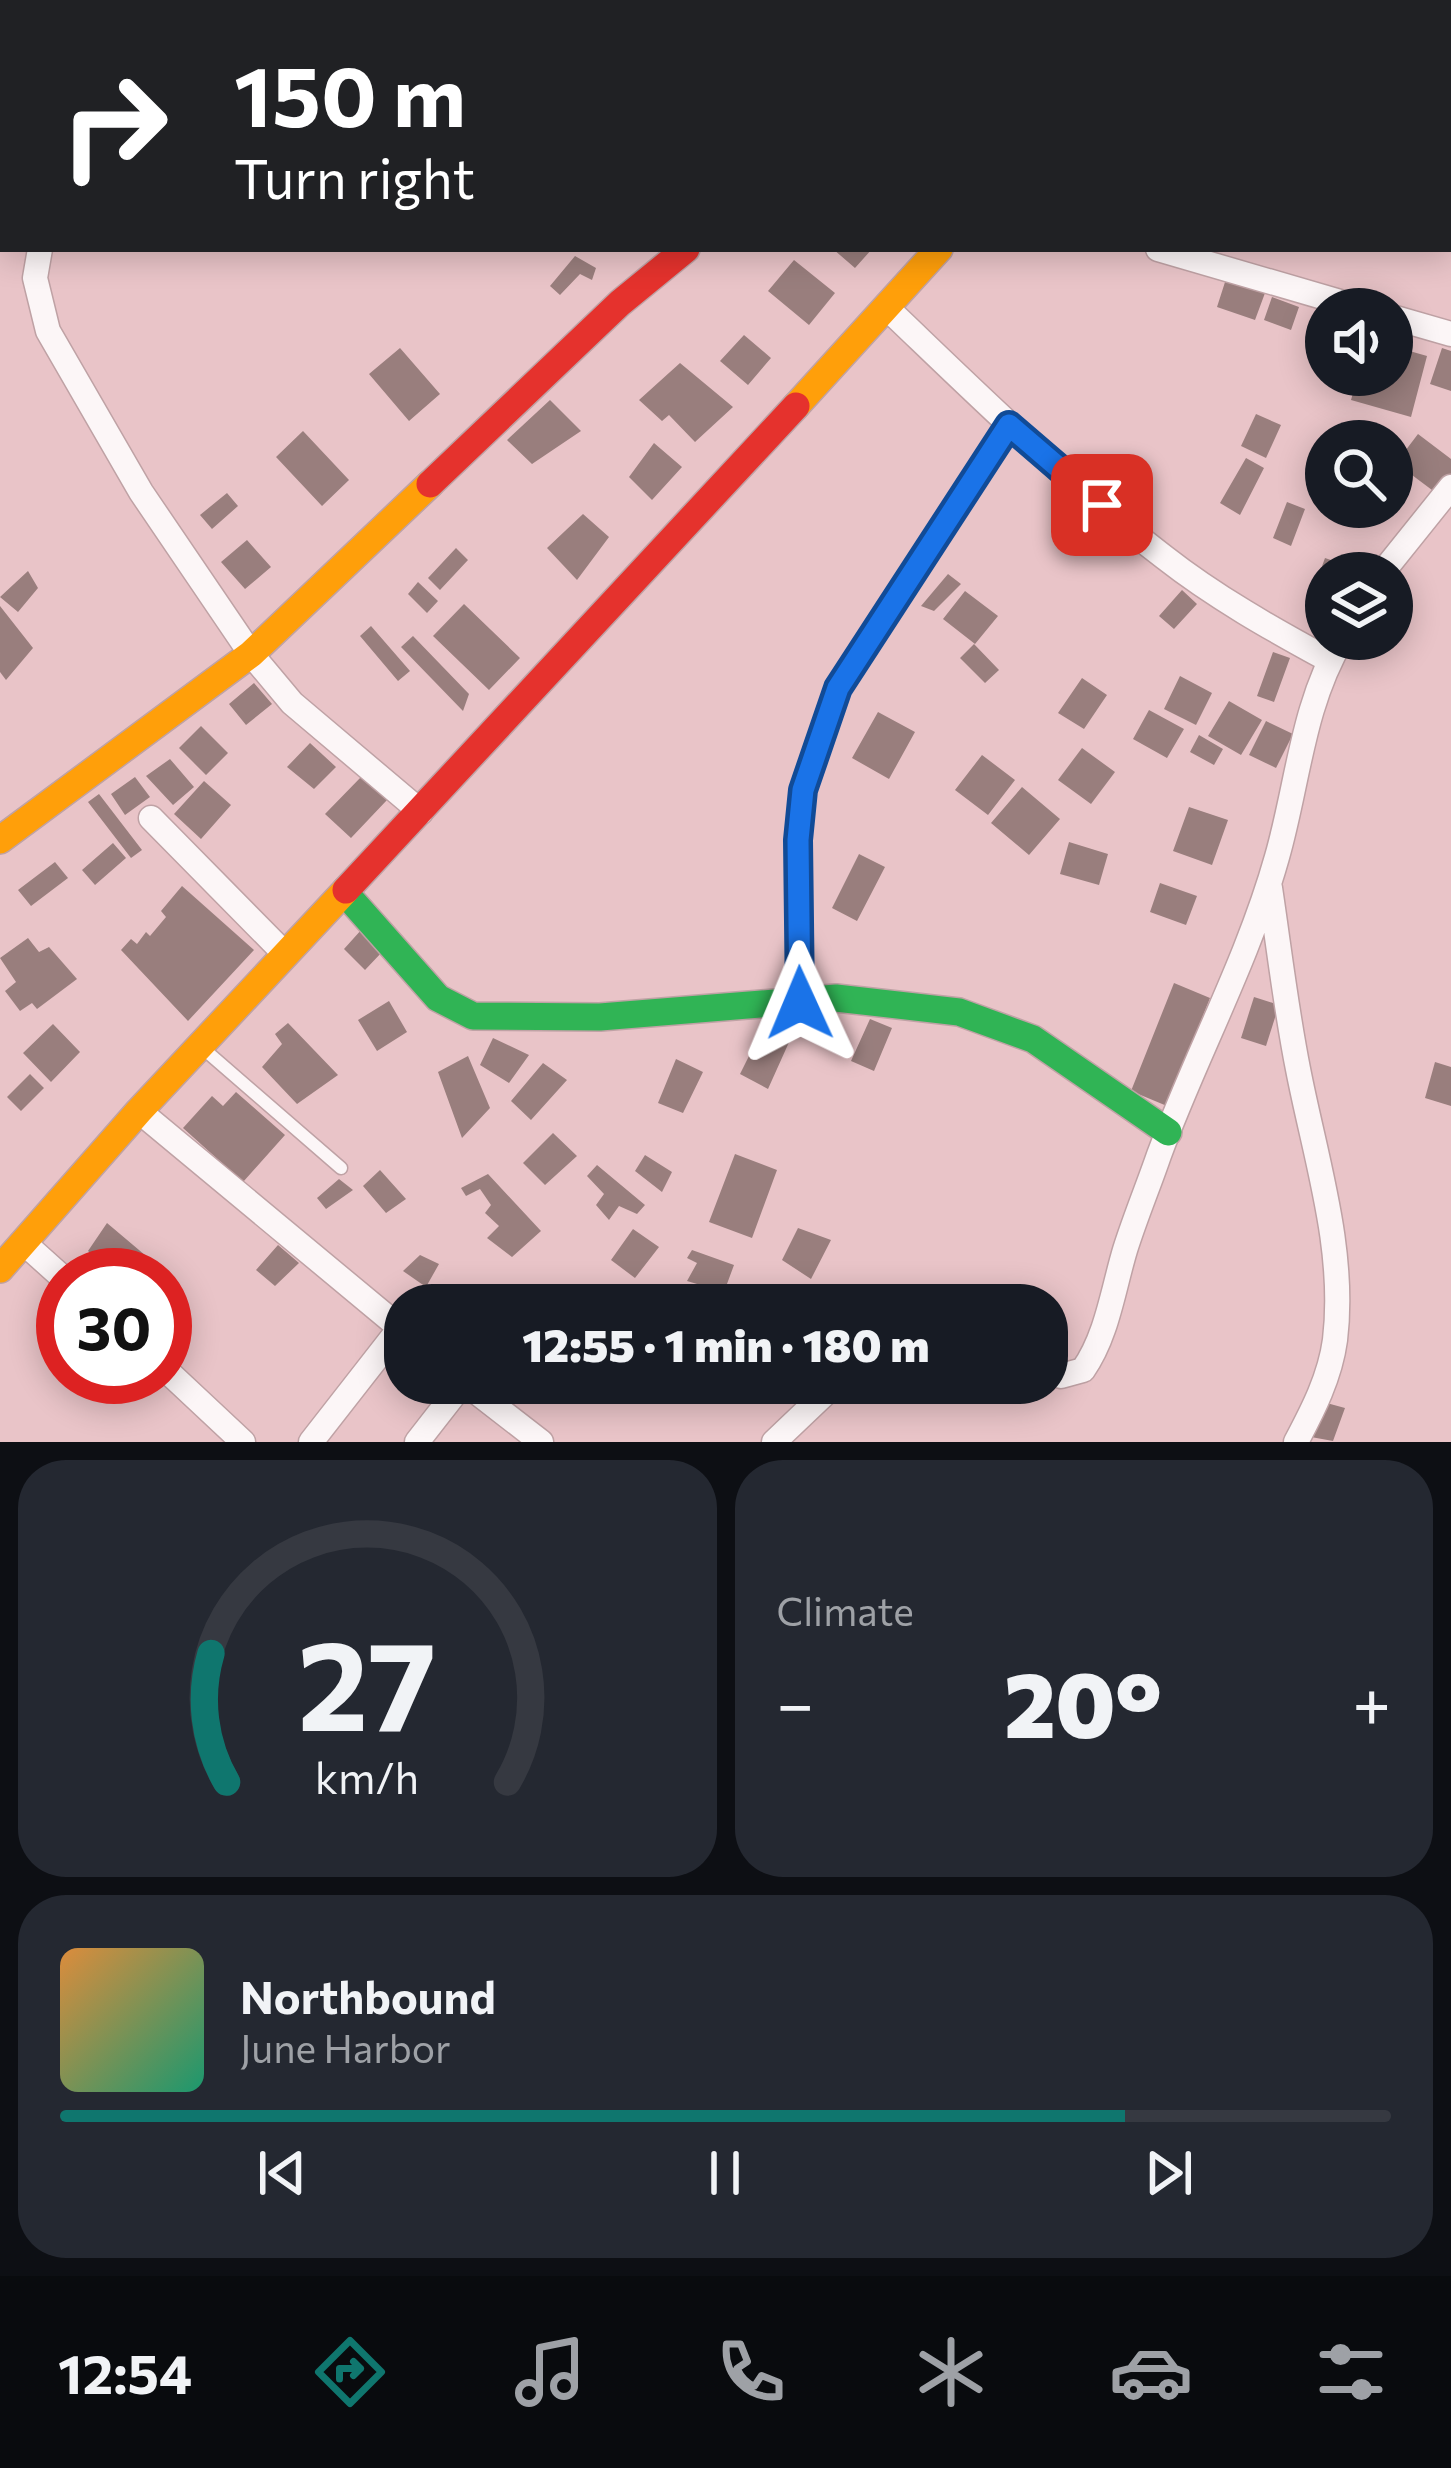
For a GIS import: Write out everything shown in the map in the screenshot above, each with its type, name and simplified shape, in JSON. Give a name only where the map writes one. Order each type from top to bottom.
[{"type":"street","points":[[39,252],[35,278],[48,331],[141,492],[251,654],[292,703],[421,812]]},
{"type":"street","points":[[0,840],[251,654],[620,303],[682,252]]},
{"type":"street","points":[[0,1269],[139,1111],[936,252]]},
{"type":"street","points":[[1168,252],[1305,292]]},
{"type":"street","points":[[888,309],[1009,425],[1165,558],[1263,624],[1305,638]]},
{"type":"street","points":[[1413,323],[1451,334]]},
{"type":"street","points":[[800,1003],[798,840],[803,790],[838,688],[1009,425]]},
{"type":"street","points":[[1399,552],[1451,487]]},
{"type":"street","points":[[1068,1374],[1083,1370],[1096,1352],[1126,1247],[1168,1132],[1269,886],[1306,723],[1332,660]]},
{"type":"street","points":[[151,818],[286,955]]},
{"type":"street","points":[[1269,886],[1297,1067],[1327,1201],[1336,1292],[1335,1342],[1296,1442]]},
{"type":"street","points":[[345,893],[438,998],[473,1016],[600,1017],[836,998],[959,1012],[1033,1039],[1168,1132]]},
{"type":"street","points":[[139,1111],[384,1314]]},
{"type":"street","points":[[24,1244],[36,1254]]},
{"type":"street","points":[[311,1442],[384,1353]]},
{"type":"street","points":[[192,1395],[243,1442]]},
{"type":"street","points":[[417,1442],[447,1404]]},
{"type":"street","points":[[491,1404],[541,1442]]},
{"type":"street","points":[[774,1442],[814,1404]]},
{"type":"lane","points":[[201,1046],[341,1168]]},
{"type":"building","points":[[836,252],[869,252],[855,268]]},
{"type":"building","points":[[575,256],[596,268],[592,280],[580,274],[560,295],[550,286]]},
{"type":"building","points":[[794,260],[835,293],[809,325],[768,291]]},
{"type":"building","points":[[1226,279],[1265,293],[1255,320],[1217,307]]},
{"type":"building","points":[[1272,297],[1299,307],[1291,330],[1264,320]]},
{"type":"building","points":[[744,335],[771,358],[748,385],[720,361]]},
{"type":"building","points":[[400,348],[440,394],[409,421],[369,374]]},
{"type":"building","points":[[1442,348],[1451,351],[1451,391],[1430,384]]},
{"type":"building","points":[[1413,352],[1427,356],[1411,417],[1351,400],[1352,396],[1413,396]]},
{"type":"building","points":[[680,363],[733,407],[695,442],[669,415],[662,421],[639,400]]},
{"type":"building","points":[[550,400],[581,431],[532,464],[507,440]]},
{"type":"building","points":[[1256,414],[1281,425],[1266,458],[1241,446]]},
{"type":"building","points":[[303,431],[349,480],[322,506],[276,457]]},
{"type":"building","points":[[1418,434],[1451,459],[1451,474],[1436,493],[1413,476],[1413,441]]},
{"type":"building","points":[[654,443],[682,467],[652,500],[629,477]]},
{"type":"building","points":[[1246,458],[1264,468],[1240,515],[1220,503]]},
{"type":"building","points":[[227,493],[238,506],[212,529],[200,515]]},
{"type":"building","points":[[1287,502],[1305,509],[1291,546],[1273,538]]},
{"type":"building","points":[[583,514],[609,537],[577,580],[547,548]]},
{"type":"building","points":[[247,540],[271,567],[245,589],[221,562]]},
{"type":"building","points":[[456,548],[468,560],[440,590],[428,578]]},
{"type":"building","points":[[28,571],[38,588],[18,612],[0,597]]},
{"type":"building","points":[[948,574],[961,584],[934,611],[921,606]]},
{"type":"building","points":[[418,582],[438,601],[427,613],[408,594]]},
{"type":"building","points":[[1182,590],[1197,604],[1174,629],[1159,616]]},
{"type":"building","points":[[965,591],[998,616],[975,644],[943,619]]},
{"type":"building","points":[[464,604],[520,658],[489,690],[433,636]]},
{"type":"building","points":[[0,606],[33,648],[6,680],[0,672]]},
{"type":"building","points":[[371,626],[410,671],[398,681],[360,636]]},
{"type":"building","points":[[413,636],[469,694],[463,711],[401,647]]},
{"type":"building","points":[[974,644],[999,670],[985,683],[960,658]]},
{"type":"building","points":[[1273,652],[1290,658],[1274,702],[1257,696]]},
{"type":"building","points":[[1180,676],[1212,693],[1196,725],[1164,709]]},
{"type":"building","points":[[1082,678],[1107,695],[1084,729],[1058,713]]},
{"type":"building","points":[[254,683],[272,704],[246,725],[229,704]]},
{"type":"building","points":[[1229,701],[1262,720],[1241,755],[1208,736]]},
{"type":"building","points":[[1149,710],[1184,729],[1167,758],[1133,739]]},
{"type":"building","points":[[878,712],[915,732],[889,779],[852,758]]},
{"type":"building","points":[[1266,721],[1293,734],[1276,768],[1249,755]]},
{"type":"building","points":[[201,726],[228,753],[206,775],[179,748]]},
{"type":"building","points":[[1199,735],[1223,749],[1214,765],[1190,752]]},
{"type":"building","points":[[310,743],[336,767],[314,789],[287,767]]},
{"type":"building","points":[[1082,748],[1115,772],[1091,804],[1058,780]]},
{"type":"building","points":[[982,755],[1015,780],[988,815],[955,790]]},
{"type":"building","points":[[170,759],[194,787],[173,805],[146,776]]},
{"type":"building","points":[[135,777],[150,797],[125,815],[111,794]]},
{"type":"building","points":[[361,777],[387,800],[351,838],[325,814]]},
{"type":"building","points":[[204,781],[231,805],[201,839],[174,814]]},
{"type":"building","points":[[1022,787],[1060,819],[1029,855],[991,823]]},
{"type":"building","points":[[99,794],[142,850],[131,858],[88,802]]},
{"type":"building","points":[[1189,807],[1228,820],[1212,865],[1173,851]]},
{"type":"building","points":[[1069,842],[1108,854],[1099,885],[1060,874]]},
{"type":"building","points":[[113,843],[126,858],[95,885],[82,870]]},
{"type":"building","points":[[859,854],[885,867],[857,921],[832,908]]},
{"type":"building","points":[[55,862],[68,878],[31,906],[18,890]]},
{"type":"building","points":[[1160,883],[1197,896],[1186,925],[1150,912]]},
{"type":"building","points":[[182,886],[254,950],[188,1021],[121,950],[131,939],[137,944],[146,932],[150,936],[166,917],[161,911]]},
{"type":"building","points":[[362,929],[383,951],[365,970],[344,949]]},
{"type":"building","points":[[28,938],[39,952],[49,947],[77,979],[37,1009],[32,1003],[20,1011],[5,991],[16,982],[0,958]]},
{"type":"building","points":[[1174,983],[1210,998],[1167,1106],[1131,1091]]},
{"type":"building","points":[[1254,997],[1279,1005],[1266,1046],[1241,1038]]},
{"type":"building","points":[[389,1001],[407,1032],[377,1051],[358,1020]]},
{"type":"building","points":[[870,1019],[892,1028],[874,1071],[851,1061]]},
{"type":"building","points":[[288,1023],[338,1075],[297,1104],[262,1067],[282,1044],[275,1034]]},
{"type":"building","points":[[53,1024],[80,1052],[51,1082],[23,1053]]},
{"type":"building","points":[[762,1030],[790,1040],[768,1089],[740,1074]]},
{"type":"building","points":[[493,1038],[529,1055],[509,1083],[480,1065]]},
{"type":"building","points":[[468,1056],[490,1108],[462,1138],[438,1072]]},
{"type":"building","points":[[676,1059],[703,1072],[683,1113],[658,1103]]},
{"type":"building","points":[[1435,1062],[1451,1067],[1451,1106],[1425,1098]]},
{"type":"building","points":[[543,1063],[567,1080],[531,1120],[511,1101]]},
{"type":"building","points":[[30,1074],[44,1088],[21,1111],[7,1097]]},
{"type":"building","points":[[236,1092],[285,1135],[243,1182],[183,1128],[212,1096],[223,1106]]},
{"type":"building","points":[[553,1133],[577,1156],[545,1185],[523,1163]]},
{"type":"building","points":[[735,1154],[777,1170],[752,1238],[709,1222]]},
{"type":"building","points":[[645,1155],[672,1172],[662,1192],[635,1171]]},
{"type":"building","points":[[597,1165],[645,1205],[637,1214],[619,1206],[609,1220],[596,1205],[604,1194],[587,1176]]},
{"type":"building","points":[[380,1170],[406,1199],[386,1213],[363,1186]]},
{"type":"building","points":[[488,1174],[541,1231],[512,1257],[487,1238],[499,1226],[485,1213],[491,1205],[480,1189],[466,1196],[461,1188]]},
{"type":"building","points":[[339,1179],[353,1190],[326,1209],[317,1198]]},
{"type":"building","points":[[107,1223],[137,1248],[90,1248]]},
{"type":"building","points":[[798,1228],[831,1240],[811,1279],[782,1260]]},
{"type":"building","points":[[633,1229],[659,1247],[635,1278],[611,1260]]},
{"type":"building","points":[[278,1245],[299,1263],[275,1286],[256,1270]]},
{"type":"building","points":[[692,1250],[734,1265],[727,1284],[687,1281],[697,1263],[687,1258]]},
{"type":"building","points":[[420,1255],[439,1264],[428,1284],[403,1271]]},
{"type":"building","points":[[1323,1402],[1345,1408],[1333,1441],[1311,1437]]},
{"type":"traffic: fast","points":[[345,893],[438,998],[473,1016],[600,1017],[836,998],[959,1012],[1033,1039],[1168,1132]]},
{"type":"traffic: slow","points":[[796,406],[936,252]]},
{"type":"traffic: slow","points":[[0,840],[251,654],[430,484]]},
{"type":"traffic: slow","points":[[0,1269],[139,1111],[346,890]]},
{"type":"traffic: jam","points":[[430,484],[620,303],[682,252]]},
{"type":"traffic: jam","points":[[346,890],[796,406]]},
{"type":"route","points":[[800,1003],[798,840],[803,790],[838,688],[1009,425],[1102,505]]}]
